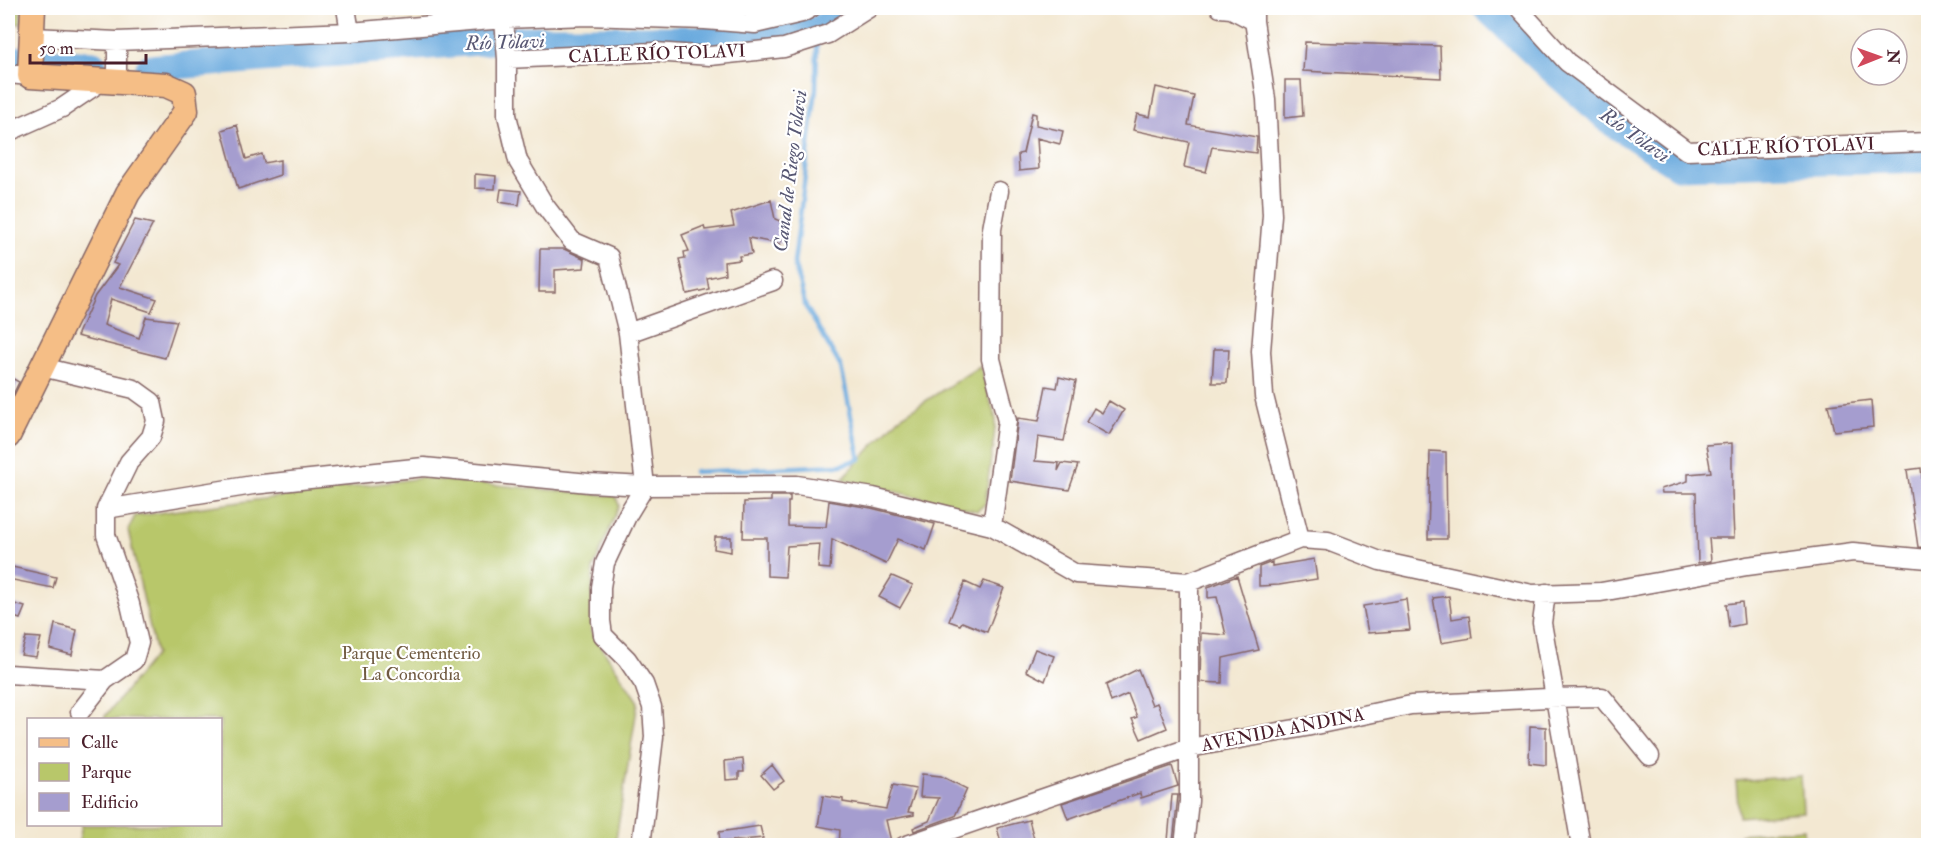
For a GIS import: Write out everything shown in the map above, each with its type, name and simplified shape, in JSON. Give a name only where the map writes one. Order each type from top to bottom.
[{"type":"main road","points":[[8,436],[128,193],[186,111],[184,93],[166,85],[19,75],[33,38],[33,8]]},
{"type":"street","points":[[346,8],[350,32]]},
{"type":"street","name":"CALLE RÍO TOLAVI","points":[[33,38],[117,41],[350,32],[496,17],[585,12],[703,14],[755,24],[802,13],[811,8]]},
{"type":"street","name":"CALLE RÍO TOLAVI","points":[[507,58],[655,52],[710,56],[784,48],[828,34],[869,8]]},
{"type":"street","points":[[1220,8],[1254,14],[1266,99],[1272,215],[1261,351],[1264,396],[1300,539]]},
{"type":"street","name":"CALLE RÍO TOLAVI","points":[[1518,8],[1567,62],[1688,151],[1929,142]]},
{"type":"street","points":[[496,17],[507,58],[507,115],[518,161],[545,206],[572,241],[609,257],[628,333],[645,486],[628,514],[605,563],[601,587],[601,621],[603,635],[633,667],[644,684],[652,707],[654,737],[641,846]]},
{"type":"street","points":[[8,132],[62,108],[109,81],[117,41]]},
{"type":"street","points":[[992,526],[1007,421],[991,359],[992,229],[999,191]]},
{"type":"street","points":[[628,333],[773,281]]},
{"type":"street","points":[[42,367],[134,389],[152,402],[156,421],[151,437],[129,462],[106,510],[106,536],[130,604],[139,643],[134,660],[105,680],[80,712]]},
{"type":"street","points":[[106,510],[253,485],[424,467],[589,483],[645,486],[797,485],[873,497],[992,526],[1076,574],[1189,582],[1300,539],[1328,541],[1380,561],[1532,594],[1601,592],[1747,566],[1854,552],[1929,559]]},
{"type":"street","points":[[1184,846],[1189,801],[1189,582]]},
{"type":"street","points":[[1546,593],[1542,623],[1581,846]]},
{"type":"street","points":[[8,674],[105,680]]},
{"type":"street","name":"AVENIDA ANDINA","points":[[904,846],[1190,748],[1410,705],[1602,697],[1650,756]]},
{"type":"green space","points":[[8,8],[21,8],[21,24],[8,23]]},
{"type":"green space","points":[[980,366],[996,420],[985,504],[977,511],[842,479],[899,418]]},
{"type":"green space","name":"Parque Cementerio La Concordia","points":[[421,478],[616,496],[619,506],[593,569],[591,631],[638,702],[615,845],[78,846],[82,826],[222,826],[222,718],[104,718],[156,654],[128,530],[135,516]]},
{"type":"green space","points":[[1801,776],[1803,812],[1739,817],[1736,781]]},
{"type":"green space","points":[[1804,829],[1805,845],[1741,845],[1740,834]]},
{"type":"building","points":[[1305,42],[1440,46],[1441,78],[1303,71]]},
{"type":"building","points":[[1285,80],[1301,80],[1303,116],[1285,118]]},
{"type":"building","points":[[1156,87],[1194,96],[1188,125],[1257,137],[1256,153],[1212,147],[1206,172],[1184,167],[1189,142],[1133,130],[1137,114],[1150,117]]},
{"type":"building","points":[[1032,113],[1036,114],[1036,125],[1063,131],[1060,144],[1037,138],[1039,169],[1019,171],[1018,154],[1023,153]]},
{"type":"building","points":[[237,125],[246,159],[262,154],[264,163],[280,160],[280,175],[238,189],[222,130]]},
{"type":"building","points":[[475,174],[496,176],[495,189],[475,188]]},
{"type":"building","points":[[501,189],[521,191],[519,205],[499,202]]},
{"type":"building","points":[[771,200],[775,219],[787,224],[780,244],[749,238],[752,254],[739,256],[740,260],[724,262],[725,274],[707,278],[709,289],[687,294],[679,259],[685,258],[684,252],[689,251],[682,235],[704,226],[705,230],[734,226],[731,213]]},
{"type":"building","points":[[135,220],[153,224],[120,287],[157,299],[151,312],[111,299],[104,325],[139,338],[146,317],[177,321],[165,358],[77,336],[95,296],[118,265],[113,263]]},
{"type":"building","points":[[540,249],[564,249],[585,259],[584,268],[555,270],[555,292],[539,292]]},
{"type":"building","points":[[1214,349],[1229,349],[1227,383],[1212,383]]},
{"type":"building","points":[[8,376],[19,382],[8,405]]},
{"type":"building","points":[[1059,377],[1076,381],[1064,441],[1038,437],[1035,461],[1059,463],[1058,471],[1062,463],[1078,465],[1069,490],[1010,481],[1018,418],[1039,421],[1046,386],[1057,388]]},
{"type":"building","points":[[1871,400],[1873,427],[1834,431],[1828,405]]},
{"type":"building","points":[[1109,401],[1124,410],[1109,435],[1086,422],[1094,408],[1102,413]]},
{"type":"building","points":[[1732,443],[1734,538],[1709,538],[1711,561],[1698,563],[1696,493],[1662,493],[1661,489],[1688,481],[1688,474],[1711,472],[1706,445]]},
{"type":"building","points":[[1430,451],[1446,452],[1447,539],[1428,539]]},
{"type":"building","points":[[1921,468],[1929,548],[1918,547],[1907,470]]},
{"type":"building","points":[[771,496],[790,496],[788,526],[826,527],[829,501],[871,508],[935,524],[926,550],[898,539],[886,564],[832,539],[830,569],[818,568],[820,544],[787,546],[785,577],[767,576],[767,538],[743,538],[744,502],[771,501]]},
{"type":"building","points":[[715,537],[731,537],[731,552],[714,549]]},
{"type":"building","points":[[1314,559],[1317,579],[1259,586],[1259,567],[1272,562],[1272,566]]},
{"type":"building","points":[[8,566],[56,577],[53,588],[8,579]]},
{"type":"building","points":[[892,576],[913,585],[900,608],[879,597]]},
{"type":"building","points":[[1237,576],[1259,650],[1223,658],[1222,683],[1200,682],[1201,633],[1226,635],[1217,597],[1208,598],[1208,587]]},
{"type":"building","points":[[984,581],[1004,588],[987,632],[962,622],[960,625],[949,621],[965,582],[980,589]]},
{"type":"building","points":[[1449,596],[1452,619],[1469,616],[1472,638],[1441,643],[1433,598]]},
{"type":"building","points":[[1406,599],[1410,630],[1368,633],[1363,606]]},
{"type":"building","points":[[8,602],[25,607],[20,619],[8,615]]},
{"type":"building","points":[[1742,602],[1744,624],[1729,627],[1726,604]]},
{"type":"building","points":[[55,624],[77,630],[72,655],[50,649]]},
{"type":"building","points":[[26,637],[41,638],[36,657],[21,655]]},
{"type":"building","points":[[1035,649],[1054,656],[1045,681],[1026,671]]},
{"type":"building","points":[[1138,669],[1152,705],[1157,703],[1167,728],[1141,739],[1132,719],[1137,717],[1128,694],[1111,702],[1106,685]]},
{"type":"building","points":[[1530,726],[1546,727],[1546,765],[1529,763]]},
{"type":"building","points":[[743,759],[744,772],[739,772],[739,779],[726,780],[725,761]]},
{"type":"building","points":[[772,765],[784,781],[773,789],[761,775]]},
{"type":"building","points":[[1172,766],[1178,786],[1141,798],[1140,793],[1068,819],[1062,803]]},
{"type":"building","points":[[922,774],[941,776],[967,789],[955,816],[914,831],[913,828],[929,821],[939,798],[920,797]]},
{"type":"building","points":[[893,785],[916,789],[908,812],[914,815],[886,820],[892,846],[839,846],[840,830],[818,826],[823,796],[843,799],[843,802],[886,809]]},
{"type":"building","points":[[1172,795],[1178,795],[1173,842],[1168,841]]},
{"type":"building","points":[[1029,820],[1034,839],[1002,846],[997,828]]},
{"type":"building","points":[[760,826],[763,838],[720,842],[719,832]]},
{"type":"waterway","name":"Río Tolavi","points":[[149,68],[528,39],[769,39],[818,29],[854,8]]},
{"type":"waterway","name":"Río Tolavi","points":[[1486,8],[1612,123],[1678,166],[1928,159]]},
{"type":"waterway","name":"Canal de Riego Tolavi","points":[[694,472],[841,465],[860,459],[841,367],[805,305],[794,263],[816,89],[817,41]]},
{"type":"waterway","name":"Río Tolavi","points":[[8,59],[93,64]]}]
